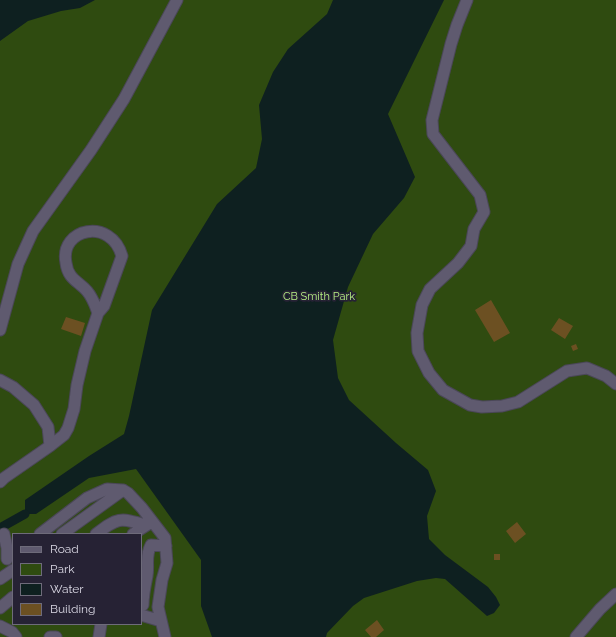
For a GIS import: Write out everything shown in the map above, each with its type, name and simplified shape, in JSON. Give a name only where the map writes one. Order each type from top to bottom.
[{"type":"street","points":[[0,330],[18,264],[33,231],[91,150],[124,99],[176,0]]},
{"type":"street","points":[[468,0],[457,25],[451,44],[432,120],[433,134],[480,196],[484,212],[474,229],[471,246],[458,263],[430,289],[422,304],[416,333],[418,351],[429,373],[443,390],[470,405],[482,407],[502,406],[518,402],[567,371],[587,368],[606,376],[616,384]]},
{"type":"street","points":[[0,482],[64,435],[68,428],[74,409],[77,385],[85,351],[98,313],[104,306],[122,256],[120,249],[115,242],[106,234],[88,231],[74,238],[69,244],[65,252],[65,262],[68,272],[73,279],[87,290],[98,313]]},
{"type":"street","points":[[0,380],[12,387],[34,405],[48,427],[50,446]]},
{"type":"street","points":[[41,533],[87,498],[108,489],[123,490],[142,508],[149,523],[165,538],[167,563],[162,580],[158,607],[163,636]]},
{"type":"street","points":[[63,533],[123,490]]},
{"type":"street","points":[[97,533],[110,524],[120,520],[149,523]]},
{"type":"street","points":[[134,533],[149,523]]},
{"type":"street","points":[[5,533],[7,559]]},
{"type":"street","points":[[142,608],[146,561],[151,545],[166,546]]},
{"type":"street","points":[[0,579],[12,571]]},
{"type":"street","points":[[144,575],[162,580]]},
{"type":"street","points":[[576,637],[600,609],[616,594]]},
{"type":"street","points":[[0,608],[12,598]]},
{"type":"street","points":[[142,608],[158,607]]},
{"type":"street","points":[[142,608],[161,621]]},
{"type":"street","points":[[99,637],[101,625]]},
{"type":"street","points":[[0,626],[15,631]]},
{"type":"street","points":[[50,637],[56,637]]},
{"type":"green space","name":"CB Smith Park","points":[[0,0],[616,0],[616,637],[0,637]]},
{"type":"water","points":[[0,0],[95,0],[80,8],[61,11],[28,21],[0,41]]},
{"type":"water","points":[[333,0],[444,0],[388,114],[415,177],[404,198],[373,234],[348,287],[333,340],[338,378],[349,400],[428,470],[436,491],[427,516],[429,539],[445,555],[488,587],[500,605],[494,613],[487,616],[445,579],[436,578],[417,581],[364,598],[353,606],[327,633],[326,637],[212,637],[201,606],[201,560],[136,469],[89,478],[36,514],[25,514],[25,500],[124,434],[152,310],[217,204],[256,168],[262,139],[259,105],[273,72],[288,49],[327,14]]},
{"type":"building","points":[[491,300],[510,333],[494,342],[475,310]]},
{"type":"building","points":[[66,317],[85,323],[81,336],[61,329]]},
{"type":"building","points":[[559,318],[573,326],[565,339],[551,330]]},
{"type":"building","points":[[576,344],[578,349],[573,351],[571,346]]},
{"type":"building","points":[[517,522],[526,534],[515,543],[506,531]]},
{"type":"building","points":[[494,554],[500,554],[500,560],[494,560]]},
{"type":"building","points":[[377,620],[384,630],[376,637],[371,637],[365,630]]},
{"type":"waterway","points":[[0,528],[25,514]]}]
